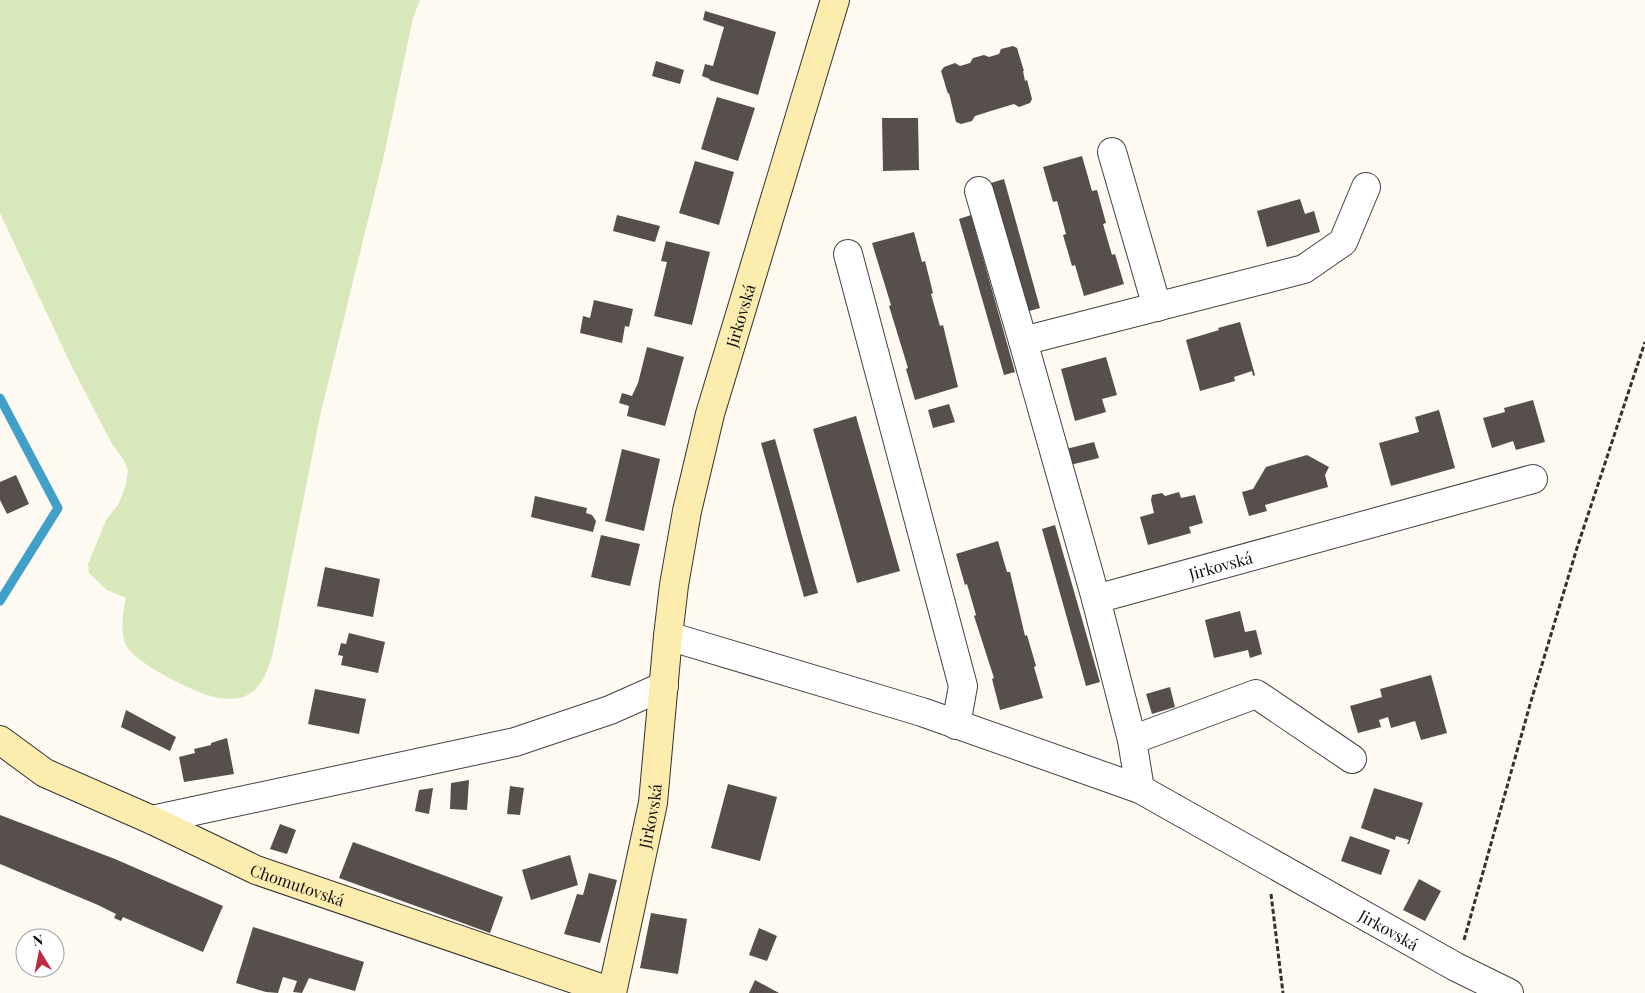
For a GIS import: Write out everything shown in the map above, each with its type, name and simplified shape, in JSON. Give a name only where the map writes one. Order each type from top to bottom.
[{"type":"street","name":"Jirkovská","points":[[615,992],[654,803],[668,636],[674,585],[687,511],[710,414],[836,0]]},
{"type":"street","points":[[1112,152],[1157,307]]},
{"type":"street","points":[[1023,341],[1304,269],[1343,242],[1366,187]]},
{"type":"street","points":[[979,191],[1096,599],[1132,740],[1140,789]]},
{"type":"street","points":[[848,254],[963,686],[956,725]]},
{"type":"street","name":"Jirkovská","points":[[1096,599],[1533,479]]},
{"type":"street","name":"Jirkovská","points":[[668,636],[922,712],[1140,789],[1456,967],[1509,993]]},
{"type":"street","points":[[152,820],[515,742],[610,710],[664,686]]},
{"type":"street","points":[[1132,740],[1256,694],[1352,759]]},
{"type":"street","name":"Chomutovská","points":[[0,740],[45,773],[152,820],[256,870],[615,992]]},
{"type":"path","points":[[1456,967],[1574,557],[1645,342]]},
{"type":"path","points":[[1266,860],[1283,993]]},
{"type":"green space","points":[[0,0],[420,0],[413,18],[384,155],[320,416],[273,652],[262,681],[246,696],[231,699],[210,696],[182,685],[140,660],[130,651],[123,638],[122,620],[126,598],[107,590],[89,573],[88,564],[106,520],[118,505],[125,488],[128,471],[124,460],[112,444],[71,365],[0,213]]},
{"type":"building","points":[[705,11],[776,32],[758,95],[709,80],[702,76],[705,64],[713,66],[724,27],[703,20]]},
{"type":"building","points":[[1013,46],[1017,48],[1025,81],[1027,80],[1032,99],[1030,103],[1019,107],[1014,104],[994,110],[975,116],[972,121],[961,124],[956,122],[941,71],[944,67],[955,63],[960,66],[970,63],[973,58],[999,54],[1001,49]]},
{"type":"building","points":[[656,61],[684,70],[680,84],[652,76]]},
{"type":"building","points":[[717,97],[755,108],[738,161],[701,149]]},
{"type":"building","points":[[882,118],[918,118],[919,170],[883,171]]},
{"type":"building","points":[[1082,156],[1092,191],[1097,190],[1106,223],[1103,224],[1112,255],[1115,254],[1124,284],[1084,296],[1075,265],[1072,266],[1063,235],[1066,234],[1057,201],[1053,202],[1043,167]]},
{"type":"building","points":[[695,161],[734,172],[719,225],[679,213]]},
{"type":"building","points":[[1004,179],[1040,308],[1026,312],[991,183]]},
{"type":"building","points":[[1300,199],[1305,214],[1314,211],[1320,232],[1267,247],[1257,211]]},
{"type":"building","points":[[617,215],[660,226],[655,242],[613,231]]},
{"type":"building","points":[[971,215],[1015,372],[1004,375],[959,219]]},
{"type":"building","points":[[914,232],[922,262],[925,261],[933,293],[931,294],[940,326],[943,325],[958,387],[915,400],[906,369],[908,368],[889,306],[891,305],[872,243]]},
{"type":"building","points":[[666,241],[710,252],[692,325],[654,316],[667,262],[661,261]]},
{"type":"building","points":[[594,300],[633,309],[629,327],[625,326],[622,343],[580,333],[583,316],[590,318]]},
{"type":"building","points":[[1240,322],[1255,375],[1253,376],[1252,371],[1234,377],[1235,381],[1200,391],[1186,340]]},
{"type":"building","points":[[647,347],[684,357],[665,426],[627,416],[629,406],[619,403],[622,393],[632,396],[638,383]]},
{"type":"building","points":[[1106,357],[1117,395],[1102,399],[1106,412],[1075,421],[1061,369]]},
{"type":"building","points":[[1533,400],[1545,442],[1516,450],[1513,441],[1492,448],[1483,418],[1505,412],[1504,408]]},
{"type":"building","points":[[949,404],[955,422],[933,428],[928,410]]},
{"type":"building","points":[[1439,410],[1455,468],[1391,486],[1379,443],[1419,432],[1415,417]]},
{"type":"building","points":[[856,416],[900,571],[857,583],[813,429]]},
{"type":"building","points":[[775,439],[818,593],[804,597],[761,443]]},
{"type":"building","points":[[1094,442],[1099,458],[1070,465],[1066,449]]},
{"type":"building","points":[[622,449],[660,459],[644,531],[605,521]]},
{"type":"building","points":[[1307,455],[1329,467],[1325,475],[1328,487],[1265,505],[1267,511],[1249,516],[1242,492],[1253,489],[1266,467]]},
{"type":"building","points":[[16,475],[29,504],[7,514],[0,500],[0,482]]},
{"type":"building","points":[[1179,492],[1181,498],[1195,495],[1203,523],[1189,527],[1191,533],[1148,545],[1140,517],[1154,513],[1151,500],[1152,495],[1162,493],[1165,496]]},
{"type":"building","points":[[535,496],[587,508],[586,513],[592,515],[596,521],[593,532],[531,517]]},
{"type":"building","points":[[1055,525],[1100,682],[1086,686],[1042,529]]},
{"type":"building","points":[[601,535],[640,544],[630,586],[591,577]]},
{"type":"building","points":[[998,541],[1007,572],[1010,572],[1025,636],[1027,635],[1043,698],[1000,710],[992,679],[994,678],[974,616],[976,615],[967,584],[965,585],[956,554]]},
{"type":"building","points":[[325,567],[380,579],[373,617],[317,606]]},
{"type":"building","points":[[1240,611],[1245,632],[1256,630],[1262,654],[1250,658],[1248,650],[1214,658],[1205,620]]},
{"type":"building","points":[[349,633],[385,642],[378,673],[341,665],[343,656],[338,655],[341,643],[346,644]]},
{"type":"building","points":[[1431,675],[1447,733],[1421,740],[1415,721],[1391,728],[1388,717],[1379,720],[1381,727],[1358,733],[1350,706],[1382,697],[1380,689]]},
{"type":"building","points":[[1170,687],[1175,707],[1152,714],[1146,694]]},
{"type":"building","points":[[315,689],[366,699],[359,734],[308,724]]},
{"type":"building","points":[[126,710],[176,737],[170,751],[121,727]]},
{"type":"building","points":[[227,738],[234,774],[184,782],[179,757],[195,753],[194,749],[211,745],[211,743]]},
{"type":"building","points":[[469,780],[467,810],[450,809],[451,783]]},
{"type":"building","points":[[728,784],[777,797],[760,861],[711,848]]},
{"type":"building","points":[[510,786],[524,788],[520,815],[507,814]]},
{"type":"building","points":[[433,788],[429,814],[415,811],[419,790]]},
{"type":"building","points":[[1374,788],[1423,803],[1409,844],[1407,844],[1409,840],[1396,836],[1395,840],[1361,828]]},
{"type":"building","points":[[0,815],[115,859],[223,906],[203,952],[123,917],[121,921],[114,918],[116,914],[98,905],[0,864]]},
{"type":"building","points":[[280,824],[296,830],[287,854],[270,849]]},
{"type":"building","points":[[1350,836],[1390,850],[1381,875],[1341,861]]},
{"type":"building","points":[[353,842],[503,897],[490,933],[339,878]]},
{"type":"building","points":[[570,855],[578,885],[531,900],[522,870]]},
{"type":"building","points":[[589,873],[617,880],[600,943],[564,934],[577,894],[583,895]]},
{"type":"building","points":[[1419,879],[1441,891],[1425,921],[1403,910]]},
{"type":"building","points":[[651,913],[687,919],[678,974],[640,968]]},
{"type":"building","points":[[253,927],[364,962],[355,991],[309,978],[302,993],[293,992],[297,981],[283,977],[278,993],[266,992],[236,983]]},
{"type":"building","points":[[759,928],[777,936],[767,961],[749,955]]},
{"type":"building","points":[[755,980],[779,993],[749,993]]},
{"type":"waterway","points":[[0,398],[58,508],[0,601]]}]
